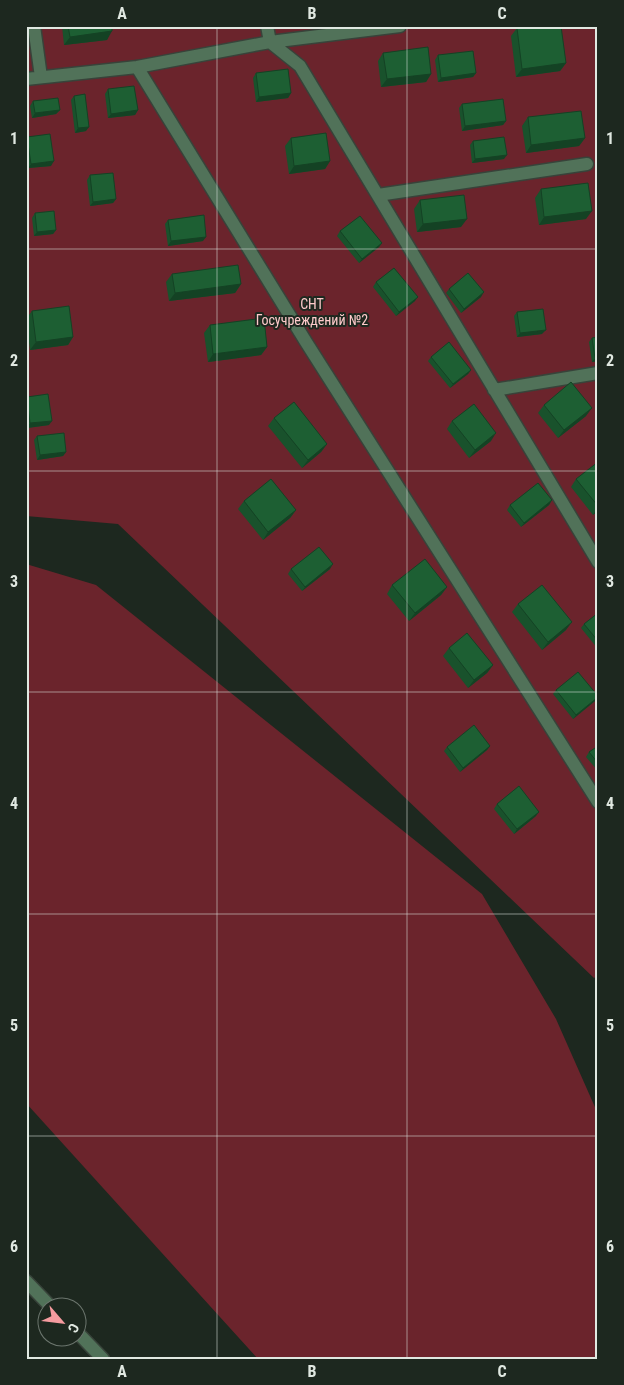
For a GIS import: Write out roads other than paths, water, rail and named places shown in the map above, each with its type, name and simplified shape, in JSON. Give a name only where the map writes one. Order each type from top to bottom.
[{"type":"street","points":[[34,26],[42,78]]},
{"type":"street","points":[[267,26],[270,42],[300,66],[598,562]]},
{"type":"street","points":[[26,79],[137,67],[270,42],[400,26]]},
{"type":"street","points":[[137,67],[306,342],[598,802]]},
{"type":"street","points":[[378,195],[586,164]]},
{"type":"street","points":[[494,390],[598,373]]},
{"type":"street","points":[[26,1281],[42,1298]]},
{"type":"street","points":[[88,1343],[103,1359]]},
{"type":"park label","name":"СНТ Госучреждений №2","points":[[312,312]]}]
